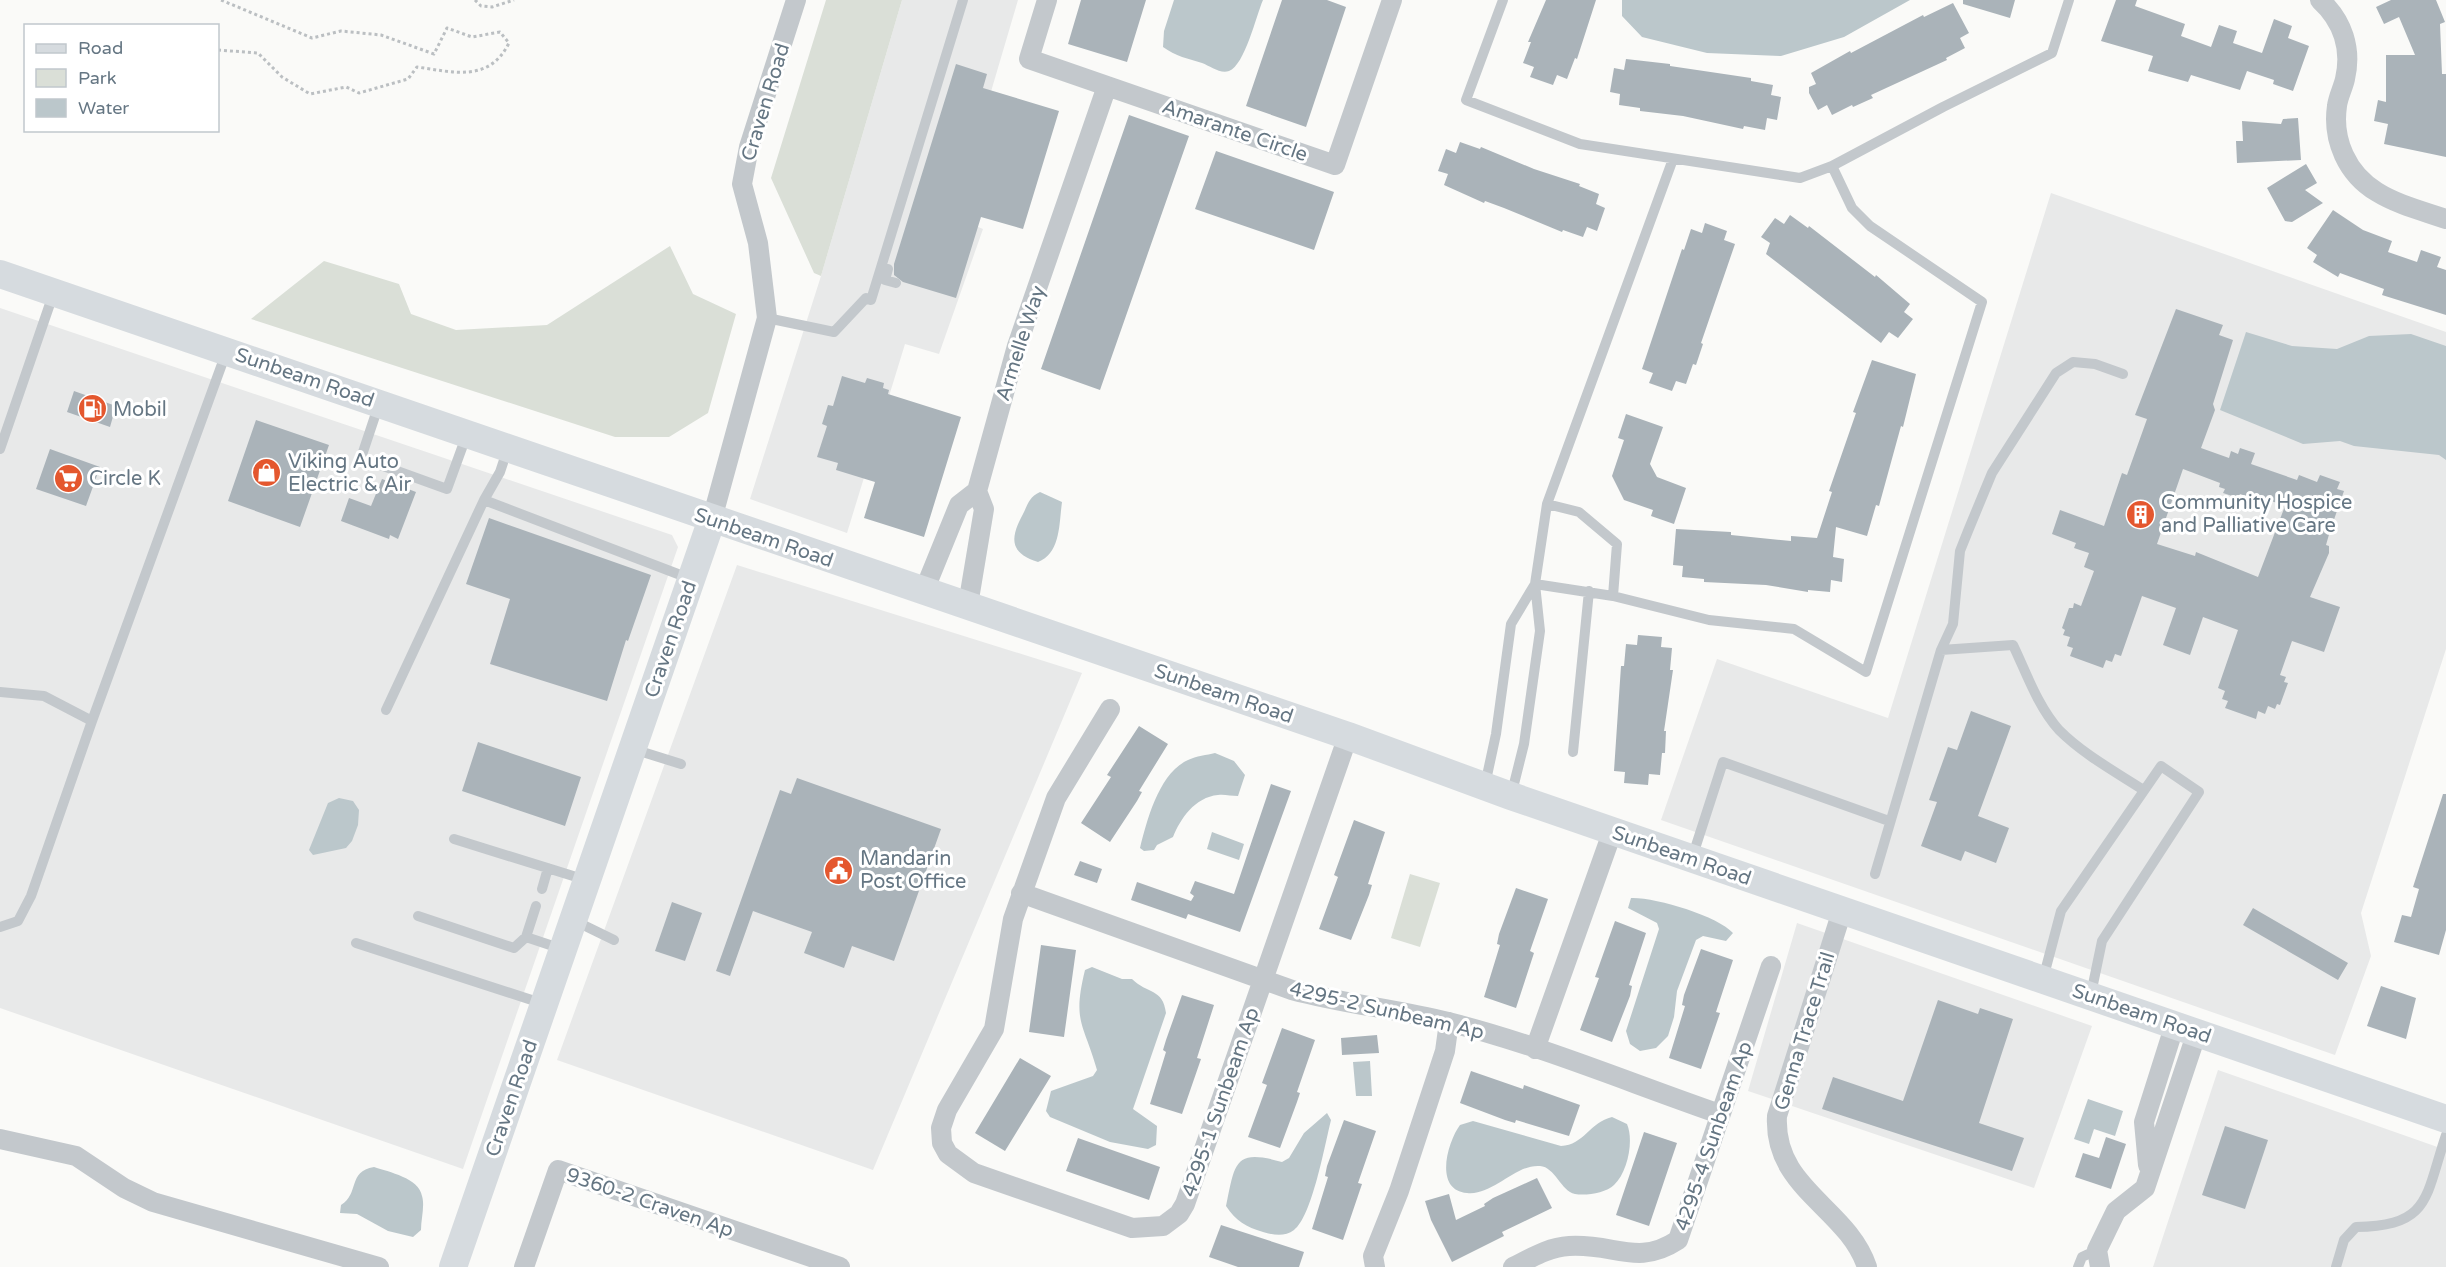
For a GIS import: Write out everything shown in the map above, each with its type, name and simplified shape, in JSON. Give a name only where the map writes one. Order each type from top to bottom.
[{"type":"street","name":"Craven Road","points":[[453,1267],[712,519],[767,318],[758,243],[742,184],[749,147],[796,0]]},
{"type":"street","name":"Amarante Circle","points":[[1047,0],[1029,59],[1335,165],[1392,0]]},
{"type":"street","points":[[2320,0],[2335,17],[2346,40],[2348,63],[2335,123],[2338,142],[2346,162],[2360,179],[2375,191],[2446,219]]},
{"type":"street","name":"Armelle Way","points":[[968,606],[984,509],[977,491],[1017,346],[1107,86]]},
{"type":"street","name":"Sunbeam Road","points":[[0,274],[1348,736],[1511,796],[2446,1119]]},
{"type":"street","points":[[924,591],[959,505],[977,491]]},
{"type":"street","name":"4295-1 Sunbeam Ap","points":[[1110,709],[1056,798],[1021,893],[1005,955],[994,1029],[947,1110],[941,1128],[942,1143],[948,1154],[960,1165],[985,1177],[1131,1228],[1163,1226],[1179,1214],[1185,1204],[1348,736]]},
{"type":"street","points":[[1535,1049],[1613,830]]},
{"type":"street","name":"4295-2 Sunbeam Ap","points":[[1021,893],[1263,979],[1332,1001],[1390,1009],[1449,1022],[1535,1049],[1720,1114]]},
{"type":"street","name":"Genna Trace Trail","points":[[1842,911],[1777,1116],[1776,1136],[1780,1152],[1790,1170],[1851,1239],[1867,1267]]},
{"type":"street","name":"4295-4 Sunbeam Ap","points":[[1513,1267],[1553,1248],[1571,1245],[1596,1248],[1636,1260],[1651,1259],[1665,1253],[1678,1240],[1771,966]]},
{"type":"street","points":[[1375,1267],[1373,1256],[1399,1191],[1445,1051],[1449,1022]]},
{"type":"street","points":[[2098,1258],[2116,1212],[2145,1188],[2149,1174],[2144,1122],[2186,1028]]},
{"type":"street","points":[[0,1139],[76,1156],[124,1188],[153,1202],[379,1267]]},
{"type":"street","name":"9360-2 Craven Ap","points":[[524,1267],[558,1170],[840,1267]]},
{"type":"lane","points":[[896,284],[885,280],[889,263],[963,0]]},
{"type":"lane","points":[[1503,0],[1466,100],[1580,144],[1800,178],[1832,166],[1943,106],[2052,53],[2069,0]]},
{"type":"lane","points":[[1511,796],[1524,744],[1540,631],[1535,584],[1547,504],[1673,159]]},
{"type":"lane","points":[[1535,584],[1589,591],[1709,620],[1794,629],[1866,672],[1982,302],[1870,226],[1852,208],[1832,166]]},
{"type":"lane","points":[[767,318],[834,332],[866,298],[871,300],[889,263]]},
{"type":"lane","points":[[0,450],[54,292]]},
{"type":"lane","points":[[0,927],[18,921],[32,896],[92,721],[227,350]]},
{"type":"lane","points":[[1875,874],[1889,820],[1941,650],[1953,624],[1960,551],[1992,473],[2056,373],[2073,362],[2095,364],[2123,374]]},
{"type":"lane","points":[[379,403],[361,458],[447,489],[467,434]]},
{"type":"lane","points":[[386,710],[484,500],[500,472],[508,448]]},
{"type":"lane","points":[[484,500],[691,579]]},
{"type":"lane","points":[[1547,504],[1580,512],[1617,544],[1613,596]]},
{"type":"lane","points":[[1485,786],[1496,734],[1511,624],[1535,584]]},
{"type":"lane","points":[[1572,752],[1589,591]]},
{"type":"lane","points":[[1941,650],[2013,645],[2043,707],[2058,729],[2082,750],[2142,789]]},
{"type":"lane","points":[[0,692],[44,696],[92,721]]},
{"type":"lane","points":[[632,749],[681,764]]},
{"type":"lane","points":[[1692,858],[1723,762],[1889,820]]},
{"type":"lane","points":[[2043,979],[2061,911],[2142,789],[2161,766],[2199,792],[2102,941],[2091,995]]},
{"type":"lane","points":[[454,839],[586,880]]},
{"type":"lane","points":[[542,889],[548,868]]},
{"type":"lane","points":[[418,916],[514,948],[526,937],[536,906]]},
{"type":"lane","points":[[573,920],[614,940]]},
{"type":"lane","points":[[526,937],[563,949]]},
{"type":"lane","points":[[356,943],[544,1004]]},
{"type":"lane","points":[[2336,1267],[2344,1240],[2356,1227],[2384,1227],[2405,1221],[2422,1205],[2446,1135]]},
{"type":"lane","points":[[2078,1267],[2082,1257],[2098,1258]]},
{"type":"path","points":[[219,50],[258,53],[282,77],[310,94],[346,87],[359,93],[408,79],[417,68],[470,74],[492,64],[509,43],[500,32],[472,37],[447,28],[434,54],[381,35],[341,31],[312,38],[221,0]]},
{"type":"path","points":[[475,0],[481,6],[492,7],[514,0]]},
{"type":"shaded area","points":[[902,0],[1018,0],[954,217],[983,229],[939,354],[905,344],[847,533],[750,499],[821,276]]},
{"type":"shaded area","points":[[2051,193],[2446,332],[2446,649],[2361,913],[2371,956],[2335,1055],[1661,820],[1717,659],[1888,718]]},
{"type":"shaded area","points":[[0,308],[672,535],[678,547],[463,1169],[0,1008]]},
{"type":"shaded area","points":[[737,565],[1082,673],[873,1170],[557,1060]]},
{"type":"shaded area","points":[[1797,923],[2092,1026],[2034,1188],[1748,1091]]},
{"type":"shaded area","points":[[2218,1070],[2446,1150],[2446,1267],[2153,1267]]},
{"type":"green space","points":[[826,0],[902,0],[821,276],[814,273],[771,178]]},
{"type":"green space","points":[[670,246],[693,294],[736,314],[708,413],[669,437],[615,437],[251,319],[324,261],[399,284],[411,314],[456,330],[547,325]]},
{"type":"green space","points":[[1410,874],[1440,883],[1420,947],[1391,938]]},
{"type":"water","points":[[1174,0],[1263,0],[1245,50],[1235,67],[1226,72],[1219,71],[1177,55],[1163,47],[1164,31]]},
{"type":"water","points":[[1622,0],[1910,0],[1844,37],[1781,56],[1707,53],[1642,37],[1622,16]]},
{"type":"water","points":[[2246,332],[2292,346],[2337,349],[2369,336],[2411,334],[2446,346],[2446,460],[2439,455],[2354,446],[2340,441],[2303,444],[2220,410]]},
{"type":"water","points":[[1040,492],[1062,502],[1055,545],[1046,558],[1038,562],[1028,558],[1017,549],[1014,537],[1029,501]]},
{"type":"water","points":[[1215,753],[1234,761],[1245,775],[1238,796],[1218,795],[1202,800],[1184,816],[1173,837],[1157,845],[1154,850],[1144,851],[1140,848],[1156,798],[1169,775],[1188,760]]},
{"type":"water","points":[[339,798],[353,801],[359,810],[358,825],[352,841],[346,848],[313,855],[309,850],[328,803]]},
{"type":"water","points":[[1212,832],[1244,844],[1239,860],[1207,849]]},
{"type":"water","points":[[1631,898],[1670,904],[1700,914],[1733,933],[1726,941],[1703,936],[1696,940],[1677,991],[1674,1017],[1668,1036],[1656,1048],[1640,1051],[1630,1044],[1626,1031],[1659,929],[1657,923],[1628,908]]},
{"type":"water","points":[[1092,967],[1122,979],[1132,979],[1158,995],[1164,1005],[1166,1013],[1133,1109],[1157,1126],[1156,1145],[1148,1149],[1110,1142],[1050,1117],[1046,1111],[1051,1091],[1093,1076],[1097,1070],[1080,1013],[1081,988],[1085,970]]},
{"type":"water","points":[[1370,1061],[1372,1096],[1356,1096],[1353,1062]]},
{"type":"water","points":[[2088,1099],[2123,1111],[2115,1136],[2094,1129],[2089,1144],[2074,1139]]},
{"type":"water","points":[[1327,1113],[1331,1120],[1312,1196],[1301,1223],[1287,1234],[1279,1235],[1246,1226],[1238,1220],[1226,1206],[1235,1169],[1239,1163],[1246,1158],[1254,1157],[1282,1162],[1289,1158],[1304,1133]]},
{"type":"water","points":[[1612,1117],[1627,1124],[1630,1147],[1623,1172],[1614,1185],[1606,1190],[1590,1194],[1575,1194],[1570,1192],[1550,1170],[1540,1166],[1522,1170],[1477,1193],[1456,1190],[1450,1183],[1446,1164],[1451,1142],[1460,1125],[1473,1121],[1561,1146],[1576,1142],[1598,1124]]},
{"type":"water","points":[[374,1167],[409,1180],[420,1190],[423,1204],[421,1230],[413,1237],[388,1231],[357,1214],[340,1213],[341,1205],[350,1195],[360,1173]]},
{"type":"building","points":[[1081,0],[1146,0],[1127,62],[1068,44]]},
{"type":"building","points":[[1282,0],[1327,0],[1346,7],[1306,127],[1246,106]]},
{"type":"building","points":[[1546,0],[1596,0],[1577,59],[1575,58],[1567,79],[1557,75],[1553,85],[1530,77],[1534,67],[1523,63],[1531,42],[1528,42]]},
{"type":"building","points":[[1963,0],[2015,0],[2010,18],[1963,4]]},
{"type":"building","points":[[2116,0],[2137,0],[2135,6],[2185,24],[2181,36],[2211,47],[2219,25],[2237,31],[2233,43],[2262,53],[2274,19],[2292,26],[2288,38],[2309,46],[2293,91],[2273,84],[2274,80],[2247,71],[2240,90],[2191,75],[2188,82],[2148,71],[2153,56],[2101,41]]},
{"type":"building","points":[[2391,0],[2436,0],[2445,22],[2440,24],[2442,74],[2446,74],[2446,157],[2384,144],[2388,124],[2374,121],[2378,100],[2386,102],[2386,55],[2415,55],[2399,17],[2384,24],[2376,7]]},
{"type":"building","points":[[1953,3],[1969,33],[1960,38],[1965,48],[1946,58],[1947,60],[1871,95],[1873,98],[1853,107],[1852,105],[1832,115],[1827,105],[1818,110],[1809,93],[1809,87],[1816,84],[1811,73],[1923,15],[1924,17]]},
{"type":"building","points":[[1626,59],[1751,78],[1751,81],[1773,85],[1771,95],[1781,97],[1777,120],[1767,118],[1765,130],[1744,126],[1743,129],[1683,116],[1640,111],[1640,108],[1619,105],[1620,94],[1610,92],[1614,68],[1624,70]]},
{"type":"building","points":[[956,64],[987,74],[983,88],[1059,111],[1023,229],[981,217],[956,298],[903,282],[894,275],[894,264]]},
{"type":"building","points":[[1129,115],[1189,136],[1100,390],[1041,369]]},
{"type":"building","points":[[2298,118],[2301,160],[2237,163],[2236,141],[2243,141],[2242,121],[2281,124],[2283,119]]},
{"type":"building","points":[[1460,142],[1480,149],[1481,147],[1534,169],[1580,184],[1579,186],[1599,194],[1596,204],[1605,208],[1597,231],[1587,227],[1583,237],[1563,230],[1562,232],[1504,208],[1485,201],[1484,203],[1444,185],[1448,174],[1438,171],[1446,149],[1456,153]]},
{"type":"building","points":[[1216,151],[1334,192],[1314,250],[1195,209]]},
{"type":"building","points":[[2306,164],[2317,183],[2305,190],[2323,203],[2292,222],[2285,221],[2267,188]]},
{"type":"building","points":[[2333,210],[2363,230],[2392,241],[2388,252],[2417,262],[2421,250],[2441,257],[2437,267],[2446,270],[2446,315],[2382,295],[2384,289],[2340,273],[2338,277],[2313,262],[2317,255],[2307,248]]},
{"type":"building","points":[[1790,215],[1808,228],[1809,226],[1875,277],[1876,275],[1910,304],[1904,312],[1913,319],[1898,338],[1889,332],[1881,343],[1766,254],[1770,243],[1761,237],[1775,218],[1784,224]]},
{"type":"building","points":[[1705,223],[1727,231],[1724,240],[1735,244],[1701,343],[1703,344],[1696,365],[1693,364],[1686,384],[1676,381],[1672,391],[1649,383],[1653,373],[1642,369],[1682,249],[1684,250],[1691,229],[1702,233]]},
{"type":"building","name":"Community Hospice and Palliative Care","points":[[2176,309],[2223,325],[2219,335],[2233,340],[2213,404],[2215,410],[2201,448],[2229,458],[2231,451],[2238,454],[2240,448],[2255,453],[2251,464],[2297,480],[2299,475],[2317,482],[2320,475],[2340,482],[2337,489],[2344,491],[2326,545],[2329,546],[2329,553],[2310,597],[2340,607],[2324,652],[2292,641],[2280,675],[2286,677],[2284,682],[2288,683],[2280,705],[2277,704],[2275,709],[2268,706],[2265,714],[2258,711],[2256,719],[2225,708],[2228,701],[2222,699],[2225,691],[2218,688],[2238,630],[2203,617],[2190,655],[2163,645],[2176,608],[2142,596],[2121,656],[2115,654],[2112,662],[2106,660],[2103,668],[2070,656],[2073,648],[2067,646],[2070,637],[2063,635],[2065,630],[2062,628],[2069,608],[2073,608],[2074,603],[2081,606],[2094,571],[2084,567],[2089,553],[2074,548],[2076,543],[2052,534],[2060,510],[2104,526],[2122,473],[2127,475],[2147,419],[2135,415]],"holes":[[[2183,469],[2220,483],[2219,487],[2225,489],[2223,493],[2238,498],[2240,494],[2246,496],[2247,492],[2285,506],[2258,577],[2196,552],[2195,556],[2157,544]]]},
{"type":"building","points":[[1872,360],[1916,374],[1903,427],[1901,426],[1879,506],[1876,505],[1867,536],[1836,527],[1833,557],[1844,559],[1842,582],[1831,580],[1830,592],[1808,590],[1808,592],[1766,585],[1704,582],[1704,579],[1682,577],[1683,566],[1673,565],[1676,529],[1731,532],[1731,535],[1791,541],[1791,536],[1817,538],[1832,492],[1829,491],[1856,413],[1853,412]]},
{"type":"building","points":[[842,376],[865,383],[867,378],[884,383],[883,388],[889,390],[888,394],[961,417],[924,537],[864,518],[875,482],[836,470],[838,463],[817,457],[827,426],[822,424],[828,405],[833,406]]},
{"type":"building","name":"Mobil","points":[[74,391],[116,406],[110,427],[67,412]]},
{"type":"building","points":[[1626,414],[1663,427],[1650,464],[1657,477],[1686,488],[1674,524],[1651,516],[1653,510],[1624,500],[1612,476],[1624,440],[1618,438]]},
{"type":"building","points":[[256,420],[329,445],[300,527],[228,501]]},
{"type":"building","name":"Circle K","points":[[50,449],[100,467],[86,506],[36,489]]},
{"type":"building","points":[[382,479],[416,492],[398,539],[390,535],[389,539],[341,521],[349,498],[371,506]]},
{"type":"building","points":[[489,518],[651,575],[628,641],[626,640],[607,701],[490,664],[510,599],[466,584]]},
{"type":"building","points":[[1638,635],[1662,637],[1661,647],[1672,648],[1670,670],[1673,670],[1664,731],[1666,731],[1665,753],[1662,753],[1660,775],[1649,774],[1648,785],[1624,783],[1625,772],[1614,771],[1621,666],[1624,666],[1626,644],[1637,645]]},
{"type":"building","points":[[1971,711],[2011,726],[1978,816],[2009,828],[1996,863],[1965,851],[1961,861],[1921,846],[1937,802],[1929,800],[1948,747],[1957,750]]},
{"type":"building","points":[[1139,726],[1168,744],[1139,791],[1142,792],[1137,801],[1110,842],[1081,823],[1111,777],[1107,775]]},
{"type":"building","points":[[478,742],[581,777],[565,826],[462,791]]},
{"type":"building","name":"Mandarin Post Office","points":[[797,778],[941,829],[894,961],[852,946],[844,968],[804,953],[812,932],[753,911],[730,976],[716,971],[780,790],[791,794]]},
{"type":"building","points":[[1271,784],[1291,791],[1240,932],[1188,914],[1186,919],[1131,900],[1137,882],[1191,901],[1194,896],[1190,893],[1195,881],[1234,894]]},
{"type":"building","points":[[2443,794],[2446,794],[2446,930],[2439,955],[2394,942],[2402,915],[2411,917],[2419,889],[2413,887]]},
{"type":"building","points":[[1354,820],[1385,832],[1368,884],[1372,885],[1369,895],[1351,940],[1319,929],[1338,877],[1334,875]]},
{"type":"building","points":[[1080,861],[1102,869],[1097,883],[1074,875]]},
{"type":"building","points":[[1516,888],[1548,899],[1530,951],[1534,953],[1516,1008],[1484,997],[1500,945],[1497,944],[1499,934]]},
{"type":"building","points":[[672,902],[702,913],[685,961],[655,951]]},
{"type":"building","points":[[2253,908],[2348,963],[2338,980],[2243,925]]},
{"type":"building","points":[[1615,921],[1646,933],[1629,985],[1632,986],[1630,996],[1612,1042],[1580,1030],[1599,978],[1595,977]]},
{"type":"building","points":[[1041,945],[1076,950],[1064,1037],[1029,1032]]},
{"type":"building","points":[[1701,949],[1733,960],[1716,1012],[1720,1013],[1701,1069],[1669,1058],[1685,1006],[1682,1005],[1684,995]]},
{"type":"building","points":[[2381,986],[2416,998],[2406,1039],[2367,1026]]},
{"type":"building","points":[[1182,995],[1214,1005],[1197,1058],[1201,1059],[1182,1114],[1150,1104],[1166,1052],[1163,1050]]},
{"type":"building","points":[[1938,1000],[1978,1014],[1980,1008],[2013,1019],[1979,1123],[2024,1138],[2012,1171],[1822,1109],[1833,1077],[1903,1101]]},
{"type":"building","points":[[1282,1028],[1315,1040],[1297,1092],[1300,1093],[1280,1148],[1248,1137],[1267,1085],[1262,1083]]},
{"type":"building","points":[[1377,1035],[1379,1053],[1342,1055],[1341,1038]]},
{"type":"building","points":[[1020,1058],[1051,1076],[1005,1151],[975,1133]]},
{"type":"building","points":[[1471,1071],[1523,1089],[1524,1085],[1580,1105],[1569,1136],[1516,1120],[1515,1123],[1505,1120],[1460,1103]]},
{"type":"building","points":[[1344,1120],[1376,1131],[1358,1183],[1362,1184],[1343,1240],[1312,1229],[1328,1177],[1325,1176],[1327,1166]]},
{"type":"building","points":[[2225,1126],[2268,1140],[2245,1209],[2202,1195]]},
{"type":"building","points":[[1644,1132],[1677,1143],[1649,1226],[1616,1215]]},
{"type":"building","points":[[2106,1137],[2126,1144],[2111,1189],[2075,1177],[2083,1153],[2099,1158]]},
{"type":"building","points":[[1078,1138],[1160,1167],[1149,1200],[1066,1171]]},
{"type":"building","points":[[1537,1178],[1552,1208],[1502,1232],[1504,1236],[1452,1262],[1431,1220],[1425,1201],[1449,1194],[1456,1220],[1485,1206],[1484,1204],[1493,1198]]},
{"type":"building","points":[[1221,1225],[1304,1252],[1299,1267],[1238,1267],[1209,1257]]},
{"type":"place","name":"Mobil","points":[[92,409]]},
{"type":"place","name":"Viking Auto Electric & Air","points":[[267,473]]},
{"type":"place","name":"Circle K","points":[[68,478]]},
{"type":"place","name":"Community Hospice and Palliative Care","points":[[2140,514]]},
{"type":"place","name":"Mandarin Post Office","points":[[839,870]]}]
